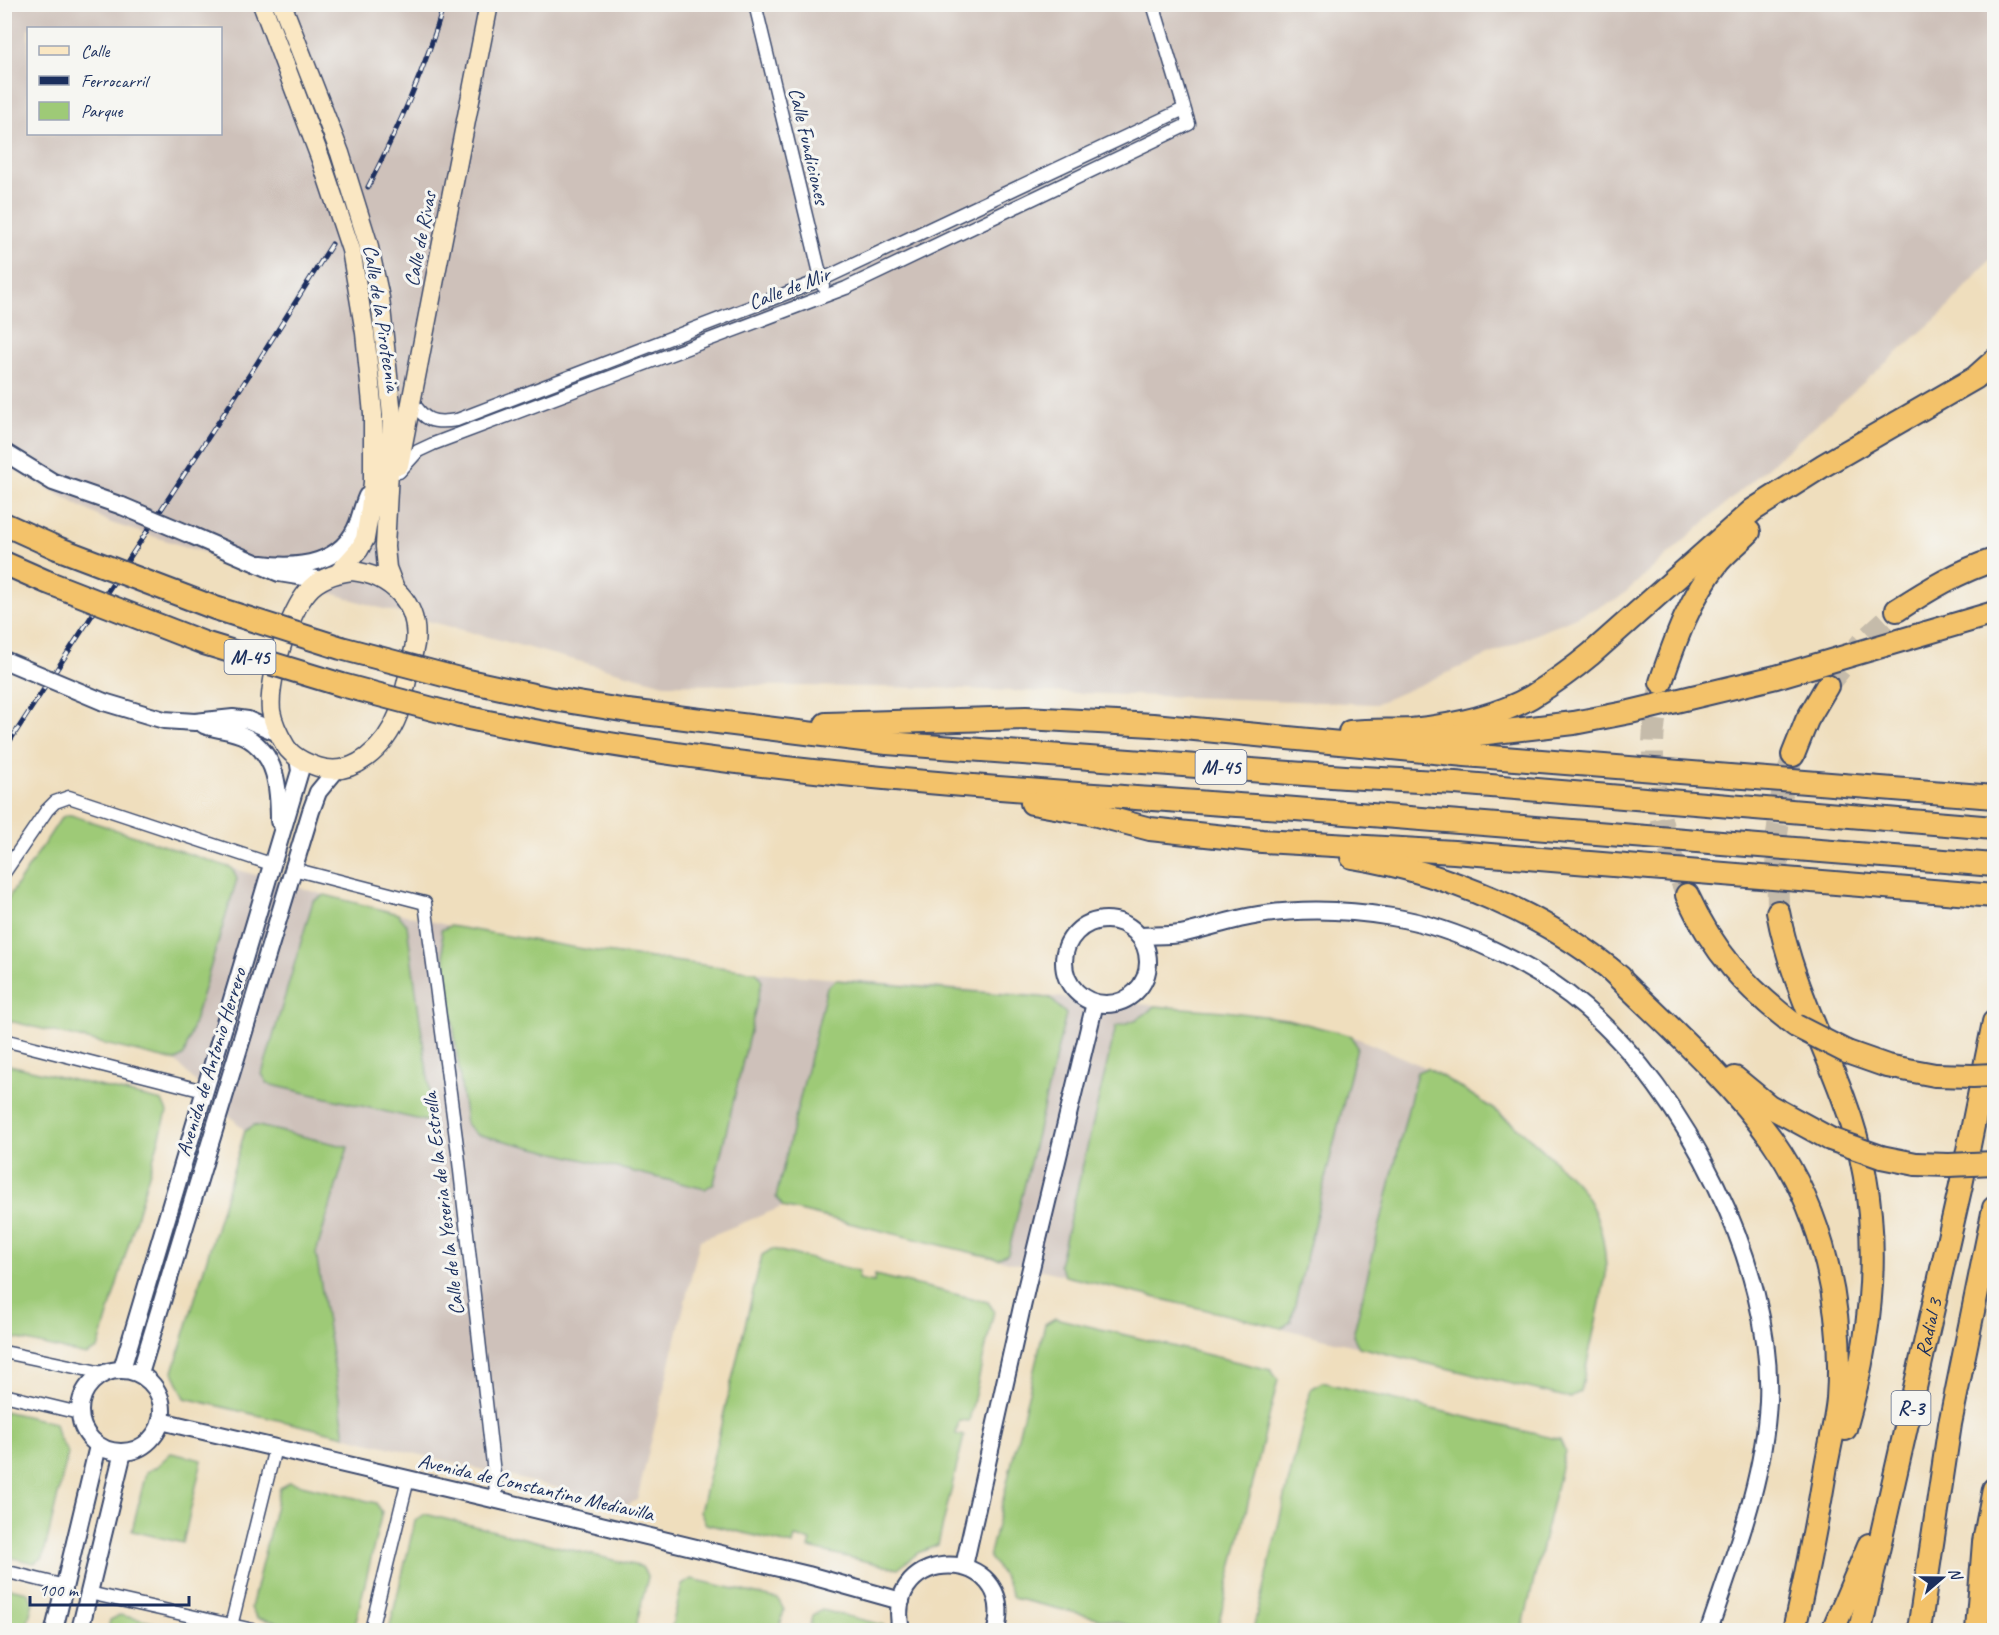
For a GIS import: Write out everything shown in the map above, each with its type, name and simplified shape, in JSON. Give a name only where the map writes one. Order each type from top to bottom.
[{"type":"highway","points":[[1342,733],[1411,730],[1448,724],[1490,714],[1529,698],[1592,654],[1753,510],[1824,465],[1975,378],[1995,361]]},
{"type":"highway","points":[[1661,682],[1675,640],[1692,603],[1719,561],[1773,508],[1824,465]]},
{"type":"highway","name":"M-45","points":[[4,524],[57,548],[214,608],[341,648],[459,679],[547,698],[616,709],[887,743],[1455,783],[1991,828]]},
{"type":"highway","points":[[1897,610],[1953,576],[1995,560]]},
{"type":"highway","name":"M-45","points":[[4,563],[46,582],[204,643],[342,685],[459,716],[540,733],[787,768],[979,787],[1458,820],[1988,865]]},
{"type":"highway","points":[[1211,730],[1461,736],[1574,723],[1776,677],[1995,613]]},
{"type":"highway","points":[[1793,755],[1807,720],[1827,686]]},
{"type":"highway","points":[[791,731],[812,724],[1026,718],[1211,730],[1465,755],[1995,797]]},
{"type":"highway","points":[[979,787],[1008,798],[1089,813],[1150,829],[1262,841],[1454,852],[1984,895]]},
{"type":"highway","points":[[1262,841],[1288,848],[1361,859],[1409,870],[1496,900],[1547,926],[1590,953],[1610,969],[1769,1106],[1830,1139],[1881,1157],[1916,1164],[1949,1166],[1995,1163]]},
{"type":"highway","points":[[1687,895],[1701,926],[1738,976],[1767,1004],[1796,1026],[1846,1052],[1887,1066],[1935,1075],[1995,1075]]},
{"type":"highway","points":[[1778,912],[1784,945],[1844,1099],[1864,1166],[1870,1221],[1872,1284],[1868,1334],[1859,1382],[1814,1537]]},
{"type":"highway","points":[[1610,969],[1737,1096],[1772,1140],[1787,1164],[1814,1221],[1826,1256],[1835,1305],[1838,1400],[1814,1537],[1794,1630]]},
{"type":"highway","name":"Radial 3","points":[[1860,1630],[1961,1185],[1995,1022]]},
{"type":"highway","name":"Radial 3","points":[[1919,1630],[1950,1424],[1995,1208]]},
{"type":"highway","points":[[1833,1630],[1894,1482]]},
{"type":"highway","points":[[1977,1630],[1984,1542],[1995,1490]]},
{"type":"main road","name":"Calle de la Pirotecnia","points":[[262,4],[321,159],[351,250],[369,371],[372,414],[386,481]]},
{"type":"main road","name":"Calle de la Pirotecnia","points":[[282,4],[340,153],[368,243],[380,298],[389,373],[392,415],[386,481],[365,539],[359,550],[339,572]]},
{"type":"main road","name":"Calle de Rivas","points":[[394,586],[387,568],[385,547],[386,481],[411,400],[489,4]]},
{"type":"main road","points":[[339,572],[365,572],[394,586],[412,613],[415,644],[398,716],[381,745],[369,757],[354,765],[324,769],[298,758],[287,749],[278,734],[271,712],[272,685],[281,649],[296,609],[308,590],[339,572]]},
{"type":"street","name":"Calle Fundiciones","points":[[756,4],[825,296]]},
{"type":"street","points":[[1153,4],[1184,109]]},
{"type":"street","name":"Calle de Mir","points":[[386,481],[418,452],[433,444],[846,288],[1189,124],[1184,109],[821,280],[457,420],[430,421],[419,412],[411,400]]},
{"type":"street","points":[[4,452],[53,482],[122,506],[279,573],[322,580]]},
{"type":"street","points":[[262,564],[282,567],[301,566],[317,563],[329,557],[351,536],[358,524],[362,508],[386,481]]},
{"type":"street","points":[[4,660],[104,702],[164,720],[195,722],[233,718],[248,720],[278,734]]},
{"type":"street","points":[[195,722],[246,737],[262,749],[273,765],[279,792],[279,839]]},
{"type":"street","name":"Avenida de Antonio Herrero","points":[[122,1369],[300,771],[298,758]]},
{"type":"street","name":"Avenida de Antonio Herrero","points":[[140,1374],[318,792],[337,769]]},
{"type":"street","points":[[4,873],[46,810],[55,802],[69,797],[271,864]]},
{"type":"street","name":"Calle de la Yeseria de la Estrella","points":[[293,869],[425,903],[458,1153],[497,1500]]},
{"type":"street","points":[[1139,936],[1179,934],[1259,915],[1311,911],[1394,917],[1455,934],[1529,968],[1583,1006],[1628,1050],[1665,1098],[1697,1149],[1721,1198],[1738,1238],[1756,1292],[1766,1346],[1768,1400],[1761,1457],[1749,1513],[1709,1630]]},
{"type":"street","points":[[1112,920],[1132,928],[1145,946],[1147,956],[1144,979],[1138,989],[1129,997],[1107,1004],[1095,1003],[1081,996],[1066,977],[1064,969],[1064,953],[1073,934],[1091,922],[1112,920]]},
{"type":"street","points":[[1147,956],[1179,934]]},
{"type":"street","points":[[964,1566],[1026,1289],[1095,1003]]},
{"type":"street","points":[[4,1040],[204,1091]]},
{"type":"street","points":[[4,1352],[103,1373],[122,1369],[140,1374],[159,1394],[162,1408],[161,1421],[156,1433],[136,1450],[110,1451],[98,1446],[88,1437],[82,1426],[79,1413],[83,1393],[88,1385],[103,1373]]},
{"type":"street","points":[[4,1395],[79,1413]]},
{"type":"street","name":"Avenida de Constantino Mediavilla","points":[[161,1421],[808,1575],[901,1600]]},
{"type":"street","points":[[54,1630],[98,1446]]},
{"type":"street","points":[[231,1628],[275,1448]]},
{"type":"street","points":[[80,1630],[123,1452]]},
{"type":"street","points":[[371,1630],[408,1479]]},
{"type":"street","points":[[902,1630],[899,1618],[901,1600],[907,1587],[918,1575],[933,1567],[949,1564],[964,1566],[977,1573],[988,1583],[999,1608],[996,1630]]},
{"type":"street","points":[[4,1571],[65,1586]]},
{"type":"street","points":[[89,1593],[231,1628],[253,1630]]},
{"type":"shaded area","points":[[4,5],[1994,5],[1994,255],[1947,309],[1619,598],[1376,704],[935,688],[664,684],[376,607],[111,523],[5,465]]},
{"type":"shaded area","points":[[67,815],[325,895],[450,926],[589,950],[757,972],[1224,1011],[1287,1019],[1352,1036],[1427,1068],[1480,1099],[1506,1117],[1549,1154],[1587,1198],[1603,1239],[1606,1275],[1581,1391],[1570,1398],[782,1207],[700,1240],[637,1500],[628,1505],[185,1398],[173,1372],[244,1130],[175,1061],[5,1020],[5,903],[61,818]]},
{"type":"green space","points":[[67,815],[232,868],[237,879],[184,1055],[175,1061],[5,1020],[5,903],[61,818]]},
{"type":"green space","points":[[325,895],[398,914],[407,925],[433,1115],[425,1121],[268,1084],[262,1074],[313,901]]},
{"type":"green space","points":[[450,926],[589,950],[757,972],[762,981],[714,1183],[705,1189],[476,1134],[466,1124],[441,930]]},
{"type":"green space","points":[[836,980],[1050,998],[1066,1014],[1008,1254],[998,1259],[783,1207],[776,1197],[827,987]]},
{"type":"green space","points":[[1154,1006],[1224,1011],[1287,1019],[1352,1036],[1357,1047],[1291,1321],[1282,1328],[1065,1276],[1059,1265],[1116,1026],[1137,1019]]},
{"type":"green space","points":[[5,1064],[162,1101],[167,1112],[98,1349],[86,1355],[5,1336]]},
{"type":"green space","points":[[1427,1068],[1481,1101],[1531,1139],[1578,1185],[1595,1214],[1604,1245],[1606,1275],[1581,1391],[1570,1398],[1359,1347],[1353,1336],[1417,1072]]},
{"type":"green space","points":[[254,1125],[348,1147],[316,1253],[345,1436],[185,1398],[173,1372],[245,1131]]},
{"type":"green space","points":[[772,1249],[859,1271],[858,1279],[874,1282],[875,1275],[988,1302],[994,1311],[969,1421],[959,1420],[956,1434],[964,1436],[938,1545],[918,1553],[898,1569],[809,1548],[811,1541],[795,1537],[793,1545],[706,1524],[700,1512],[762,1255]]},
{"type":"green space","points":[[1055,1318],[1271,1370],[1278,1380],[1217,1630],[1149,1630],[1013,1598],[1003,1576],[989,1558],[1045,1324]]},
{"type":"green space","points":[[1322,1382],[1560,1440],[1565,1451],[1522,1630],[1253,1630],[1311,1389]]},
{"type":"green space","points":[[4,1411],[55,1423],[58,1436],[68,1453],[43,1558],[34,1563],[5,1556]]},
{"type":"green space","points":[[171,1453],[202,1460],[183,1543],[132,1531],[146,1472],[156,1467]]},
{"type":"green space","points":[[289,1482],[376,1503],[382,1512],[354,1630],[313,1630],[257,1618],[251,1608],[280,1488]]},
{"type":"green space","points":[[425,1514],[642,1567],[648,1577],[635,1630],[389,1630],[415,1521]]},
{"type":"green space","points":[[692,1579],[778,1599],[784,1610],[779,1630],[671,1630],[682,1585]]},
{"type":"green space","points":[[5,1587],[27,1592],[33,1602],[26,1630],[5,1630]]},
{"type":"green space","points":[[822,1610],[884,1625],[885,1630],[809,1630],[812,1616]]},
{"type":"green space","points":[[120,1615],[185,1630],[108,1630],[110,1620]]},
{"type":"tunnel","points":[[1827,686],[1861,643],[1897,610]]},
{"type":"tunnel","points":[[1660,687],[1653,739],[1655,785],[1667,841],[1687,895]]},
{"type":"tunnel","points":[[1778,912],[1777,835],[1782,794],[1793,755]]},
{"type":"railway","points":[[368,187],[410,97],[429,51],[444,4]]},
{"type":"railway","points":[[4,750],[332,244]]}]
